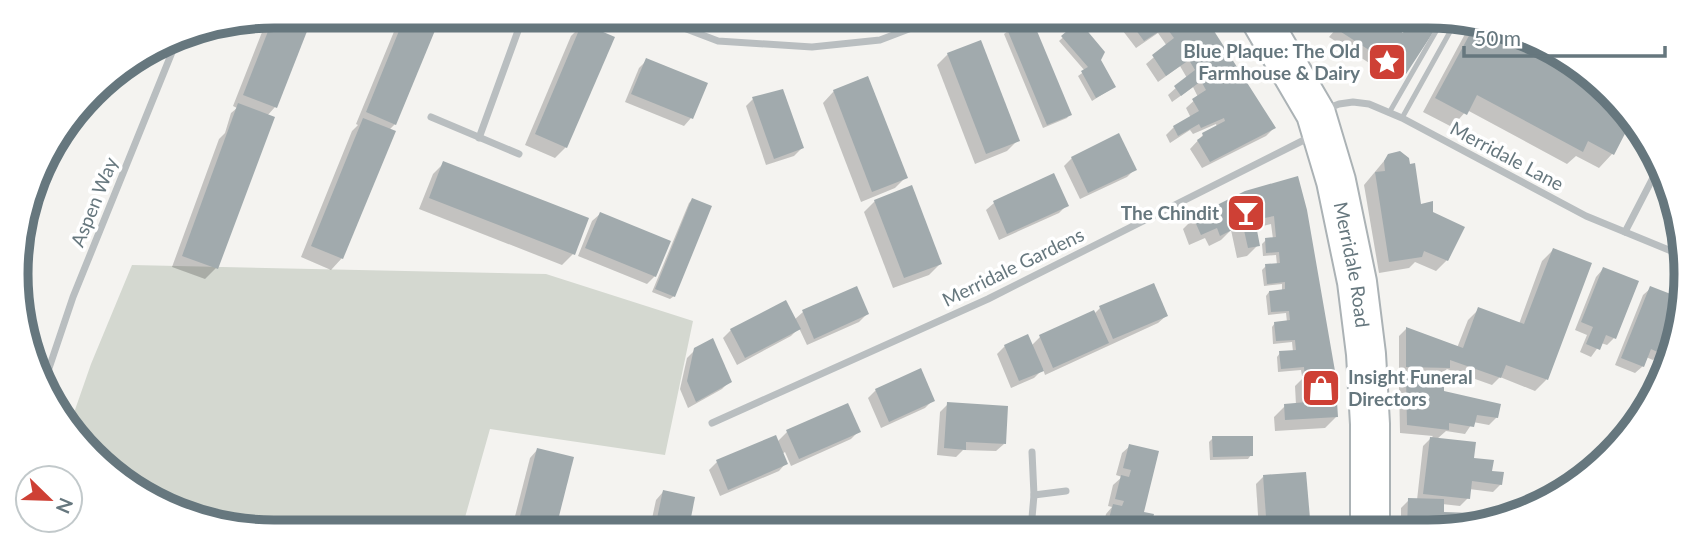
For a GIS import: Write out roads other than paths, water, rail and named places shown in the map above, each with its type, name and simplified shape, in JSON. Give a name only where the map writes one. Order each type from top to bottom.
[{"type":"street","points":[[686,29],[718,41],[811,47],[880,40],[910,28]]},
{"type":"street","name":"Merridale Road","points":[[1266,28],[1320,122],[1336,181],[1357,282],[1366,354],[1370,424],[1370,520]]},
{"type":"street","points":[[479,138],[519,29]]},
{"type":"street","name":"Aspen Way","points":[[48,371],[73,298],[173,50]]},
{"type":"street","name":"Merridale Lane","points":[[1320,122],[1339,104],[1369,104],[1402,118],[1586,216],[1673,252]]},
{"type":"street","points":[[431,117],[519,154]]},
{"type":"street","name":"Merridale Gardens","points":[[712,424],[988,299],[1320,122]]},
{"type":"street","points":[[1625,232],[1654,177]]},
{"type":"street","points":[[1032,452],[1034,495],[1032,520]]},
{"type":"street","points":[[1034,495],[1066,491]]},
{"type":"lane","points":[[1390,113],[1438,29]]},
{"type":"lane","points":[[1402,118],[1451,29]]},
{"type":"place","name":"Blue Plaque: The Old Farmhouse & Dairy","points":[[1387,62]]},
{"type":"place","name":"The Chindit","points":[[1246,213]]},
{"type":"place","name":"Insight Funeral Directors","points":[[1321,388]]}]
